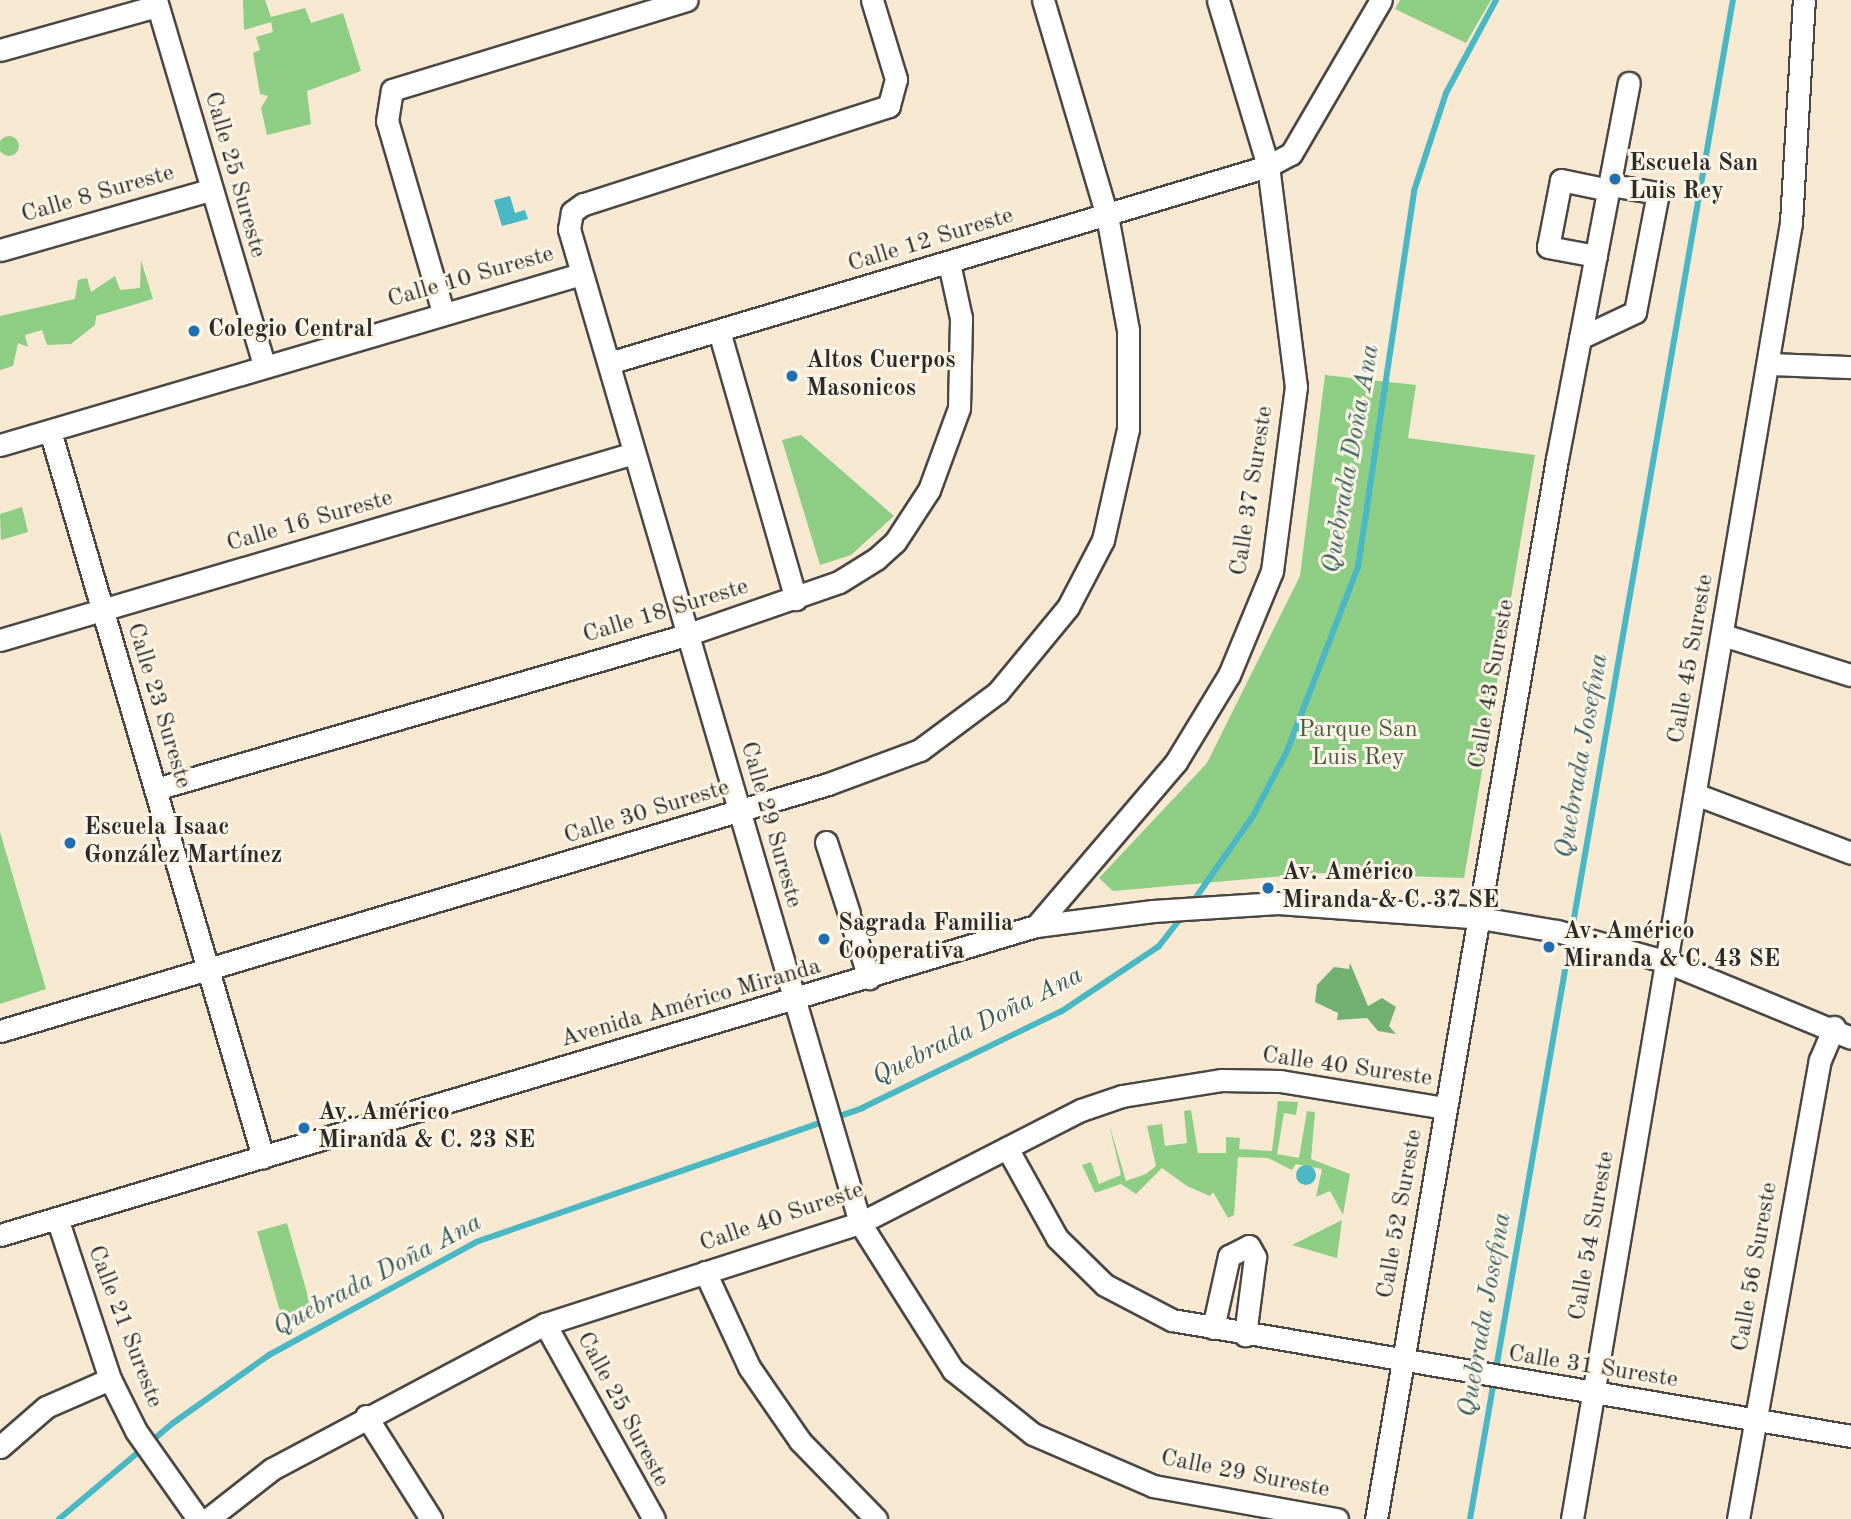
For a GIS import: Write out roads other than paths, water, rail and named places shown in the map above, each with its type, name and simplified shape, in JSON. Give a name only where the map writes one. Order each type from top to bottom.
[{"type":"street","points":[[443,313],[387,121],[388,97],[409,80],[687,0]]},
{"type":"street","name":"Calle 10 Sureste","points":[[0,445],[264,364],[581,274],[569,229],[572,212],[583,204],[889,106],[896,79],[872,0]]},
{"type":"street","name":"Calle 30 Sureste","points":[[0,1031],[739,813],[920,750],[998,692],[1068,607],[1103,540],[1128,429],[1128,330],[1107,216],[1043,0]]},
{"type":"street","name":"Calle 37 Sureste","points":[[1036,926],[1177,762],[1229,675],[1272,571],[1296,387],[1268,166],[1217,0]]},
{"type":"street","name":"Calle 12 Sureste","points":[[609,363],[1268,166],[1291,154],[1381,0]]},
{"type":"street","name":"Calle 45 Sureste","points":[[1667,962],[1791,223],[1804,0]]},
{"type":"street","points":[[0,51],[157,3]]},
{"type":"street","name":"Calle 25 Sureste","points":[[157,3],[209,190],[264,364]]},
{"type":"street","name":"Calle 43 Sureste","points":[[1480,918],[1557,459],[1629,83]]},
{"type":"street","points":[[1580,338],[1634,312],[1658,193],[1561,180],[1548,247],[1596,256]]},
{"type":"street","name":"Calle 8 Sureste","points":[[0,250],[209,190]]},
{"type":"street","name":"Calle 18 Sureste","points":[[156,789],[686,635],[796,599],[876,559],[895,542],[929,490],[952,433],[963,381],[961,318],[949,262]]},
{"type":"street","name":"Calle 29 Sureste","points":[[581,274],[860,1223],[953,1370],[1033,1434],[1153,1486],[1337,1519]]},
{"type":"street","points":[[719,331],[796,599]]},
{"type":"street","points":[[1769,364],[1851,368]]},
{"type":"street","name":"Calle 23 Sureste","points":[[50,431],[263,1157]]},
{"type":"street","name":"Calle 16 Sureste","points":[[0,640],[634,453]]},
{"type":"street","points":[[1723,635],[1851,674]]},
{"type":"street","points":[[1695,794],[1851,853]]},
{"type":"street","points":[[826,842],[869,978]]},
{"type":"street","name":"Avenida Américo Miranda","points":[[0,1235],[794,1001],[1036,926],[1153,911],[1278,903],[1480,918],[1557,930],[1667,962],[1842,1032]]},
{"type":"street","name":"Calle 52 Sureste","points":[[1376,1519],[1480,918]]},
{"type":"street","name":"Calle 54 Sureste","points":[[1572,1519],[1667,962]]},
{"type":"street","name":"Calle 56 Sureste","points":[[1738,1519],[1820,1060],[1842,1032]]},
{"type":"street","name":"Calle 40 Sureste","points":[[208,1519],[272,1469],[366,1416],[545,1324],[860,1223],[1007,1148],[1122,1096],[1221,1080],[1305,1084],[1445,1108]]},
{"type":"street","name":"Calle 31 Sureste","points":[[1007,1148],[1057,1238],[1105,1285],[1172,1320],[1506,1382],[1851,1436]]},
{"type":"street","name":"Calle 21 Sureste","points":[[57,1218],[110,1379],[136,1431],[198,1519]]},
{"type":"street","points":[[1213,1328],[1230,1256],[1249,1247],[1255,1257],[1245,1335]]},
{"type":"street","points":[[705,1272],[749,1367],[800,1441],[876,1519]]},
{"type":"street","name":"Calle 25 Sureste","points":[[545,1324],[654,1519]]},
{"type":"street","points":[[0,1447],[46,1407],[110,1379]]},
{"type":"street","points":[[366,1416],[431,1519]]},
{"type":"water","points":[[510,196],[515,213],[525,210],[528,219],[502,226],[494,200]]},
{"type":"water","points":[[1306,1165],[1313,1168],[1316,1175],[1313,1182],[1306,1185],[1299,1182],[1296,1175],[1299,1168]]},
{"type":"waterway","name":"Quebrada Doña Ana","points":[[1192,903],[1253,816],[1287,751],[1358,567],[1414,191],[1446,93],[1496,0]]},
{"type":"waterway","name":"Quebrada Josefina","points":[[1470,1519],[1733,0]]},
{"type":"waterway","name":"Quebrada Doña Ana","points":[[59,1519],[173,1423],[269,1355],[476,1242],[862,1108],[1062,1011],[1159,946],[1183,915]]},
{"type":"place","name":"Escuela San Luis Rey","points":[[1615,179]]},
{"type":"place","name":"Colegio Central","points":[[194,331]]},
{"type":"place","name":"Altos Cuerpos Masonicos","points":[[792,376]]},
{"type":"place","name":"Escuela Isaac González Martínez","points":[[70,843]]},
{"type":"place","name":"Av. Américo Miranda & C. 37 SE","points":[[1268,888]]},
{"type":"place","name":"Sagrada Familia Cooperativa","points":[[824,939]]},
{"type":"place","name":"Av. Américo Miranda & C. 43 SE","points":[[1549,947]]},
{"type":"place","name":"Av. Américo Miranda & C. 23 SE","points":[[304,1128]]},
{"type":"park label","name":"Parque San Luis Rey","points":[[1358,745]]}]
